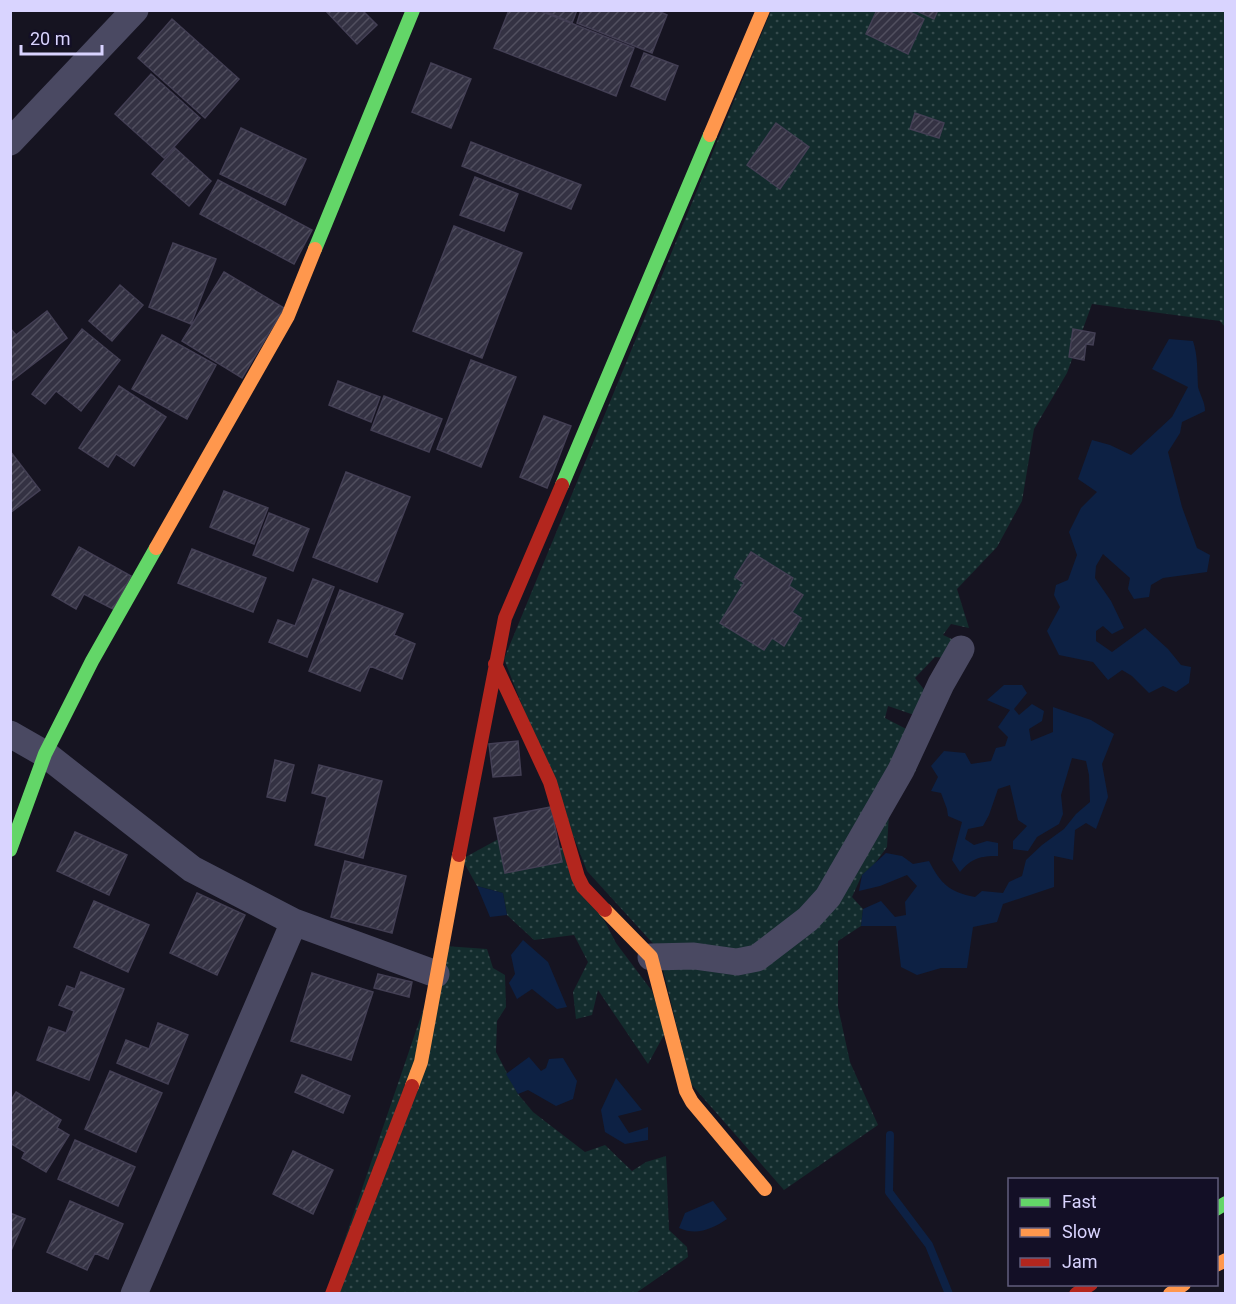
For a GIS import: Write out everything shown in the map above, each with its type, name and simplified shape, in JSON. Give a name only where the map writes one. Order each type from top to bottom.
[{"type":"main road","points":[[10,850],[45,754],[92,661],[288,316],[413,10]]},
{"type":"main road","points":[[332,1293],[421,1062],[505,618],[763,10]]},
{"type":"main road","points":[[495,664],[547,774],[561,812],[576,876],[583,887],[651,957],[686,1090],[692,1102],[765,1189]]},
{"type":"street","points":[[10,142],[135,10]]},
{"type":"street","points":[[651,957],[693,956],[737,962],[757,958],[808,919],[828,897],[901,770],[941,684],[961,649]]},
{"type":"street","points":[[10,734],[45,754],[192,869],[294,922],[436,974]]},
{"type":"street","points":[[134,1293],[294,922]]},
{"type":"green space","points":[[771,11],[1225,11],[1225,327],[1220,321],[1092,304],[1067,373],[1034,429],[1022,501],[997,547],[957,589],[969,628],[951,624],[943,635],[965,645],[948,658],[935,657],[915,678],[934,702],[917,716],[888,706],[885,718],[914,733],[916,771],[887,785],[889,813],[887,847],[873,866],[862,875],[852,897],[863,909],[861,926],[838,941],[838,1007],[850,1062],[878,1125],[784,1190],[691,1084],[658,949],[587,871],[504,659]]},
{"type":"green space","points":[[504,836],[567,849],[616,943],[652,991],[665,1033],[648,1064],[598,990],[592,1015],[576,1019],[573,992],[588,962],[574,935],[534,940],[507,915],[503,893],[477,886],[462,859]]},
{"type":"green space","points":[[445,946],[487,949],[493,968],[505,975],[506,1007],[497,1021],[496,1052],[518,1094],[533,1112],[585,1152],[605,1145],[632,1171],[646,1162],[666,1156],[669,1230],[687,1247],[688,1257],[636,1293],[326,1294]]},
{"type":"water","points":[[1169,339],[1193,341],[1196,352],[1198,387],[1205,411],[1182,422],[1180,433],[1168,452],[1182,507],[1197,548],[1210,555],[1207,572],[1163,578],[1151,585],[1149,597],[1134,599],[1128,589],[1130,578],[1103,554],[1096,566],[1095,578],[1111,601],[1124,628],[1112,634],[1103,626],[1096,631],[1096,641],[1112,652],[1145,628],[1168,649],[1181,665],[1191,667],[1189,683],[1176,692],[1163,686],[1149,693],[1132,676],[1122,670],[1108,680],[1093,662],[1059,655],[1047,631],[1060,607],[1054,595],[1056,585],[1068,580],[1077,555],[1069,532],[1081,508],[1097,492],[1078,479],[1092,440],[1131,455],[1172,417],[1188,387],[1152,369]]},
{"type":"water","points":[[1004,685],[1022,685],[1027,693],[1014,709],[1019,715],[1032,704],[1044,711],[1042,721],[1029,729],[1031,741],[1053,732],[1053,707],[1091,720],[1114,734],[1102,764],[1108,797],[1096,829],[1086,823],[1075,830],[1073,860],[1054,856],[1054,887],[1003,904],[997,922],[973,927],[967,968],[941,968],[917,975],[901,967],[896,926],[861,926],[863,909],[881,901],[895,917],[906,915],[905,902],[917,886],[907,875],[880,886],[859,891],[862,875],[886,853],[902,856],[913,864],[929,861],[942,881],[959,892],[975,897],[982,891],[1003,893],[1009,882],[1022,876],[1026,860],[1064,829],[1090,802],[1086,761],[1072,758],[1061,795],[1063,814],[1059,824],[1037,837],[1028,851],[1013,849],[1013,841],[1027,826],[1018,820],[1010,785],[998,789],[983,826],[968,829],[965,839],[974,845],[987,841],[998,843],[998,856],[977,859],[960,872],[952,860],[962,822],[948,816],[941,793],[931,791],[938,777],[931,766],[944,751],[965,753],[971,764],[991,761],[996,748],[1005,746],[1008,737],[998,727],[1010,710],[987,700]]},
{"type":"water","points":[[477,886],[503,893],[507,915],[490,917]]},
{"type":"water","points":[[523,940],[548,962],[567,1007],[557,1009],[532,989],[517,999],[509,983],[515,974],[511,955]]},
{"type":"water","points":[[529,1057],[541,1071],[546,1068],[549,1059],[563,1058],[577,1081],[573,1099],[556,1106],[528,1090],[518,1094],[506,1074]]},
{"type":"water","points":[[616,1078],[642,1110],[618,1116],[629,1133],[648,1127],[648,1140],[625,1144],[605,1132],[601,1110]]},
{"type":"water","points":[[713,1201],[727,1219],[704,1230],[692,1231],[679,1228],[685,1213]]},
{"type":"building","points":[[325,10],[362,10],[377,25],[357,44]]},
{"type":"building","points":[[509,10],[538,10],[634,48],[616,96],[494,48]]},
{"type":"building","points":[[542,10],[577,10],[572,23]]},
{"type":"building","points":[[581,10],[656,10],[667,15],[652,53],[577,23]]},
{"type":"building","points":[[877,10],[906,10],[924,19],[908,54],[866,34]]},
{"type":"building","points":[[915,10],[938,10],[934,19]]},
{"type":"building","points":[[172,19],[239,79],[205,118],[138,58]]},
{"type":"building","points":[[644,53],[678,66],[665,100],[631,86]]},
{"type":"building","points":[[431,63],[471,79],[451,128],[412,112]]},
{"type":"building","points":[[151,74],[200,118],[164,158],[115,114]]},
{"type":"building","points":[[915,113],[944,123],[939,138],[910,129]]},
{"type":"building","points":[[776,123],[809,147],[780,189],[747,165]]},
{"type":"building","points":[[241,128],[306,159],[285,205],[220,174]]},
{"type":"building","points":[[471,142],[581,185],[571,209],[462,166]]},
{"type":"building","points":[[175,148],[211,181],[189,206],[152,174]]},
{"type":"building","points":[[475,177],[518,194],[504,231],[460,215]]},
{"type":"building","points":[[218,180],[312,230],[294,264],[200,214]]},
{"type":"building","points":[[454,226],[522,253],[482,358],[413,331]]},
{"type":"building","points":[[173,243],[216,259],[191,324],[149,307]]},
{"type":"building","points":[[224,272],[284,308],[242,378],[182,341]]},
{"type":"building","points":[[120,285],[143,305],[112,341],[89,321]]},
{"type":"building","points":[[47,311],[67,338],[10,382],[10,328],[16,335]]},
{"type":"building","points":[[82,329],[120,360],[81,411],[56,391],[45,404],[32,394]]},
{"type":"building","points":[[1073,329],[1095,333],[1093,345],[1086,344],[1084,360],[1069,357]]},
{"type":"building","points":[[162,335],[216,365],[187,419],[132,389]]},
{"type":"building","points":[[471,360],[516,377],[481,467],[437,449]]},
{"type":"building","points":[[338,381],[380,397],[371,422],[329,405]]},
{"type":"building","points":[[119,386],[166,417],[134,466],[116,454],[108,467],[79,448]]},
{"type":"building","points":[[384,396],[442,419],[429,452],[371,430]]},
{"type":"building","points":[[544,416],[571,426],[547,488],[520,477]]},
{"type":"building","points":[[10,451],[40,490],[10,513]]},
{"type":"building","points":[[346,472],[410,497],[377,582],[313,557]]},
{"type":"building","points":[[224,491],[268,508],[254,544],[210,527]]},
{"type":"building","points":[[269,513],[309,529],[293,571],[253,555]]},
{"type":"building","points":[[79,547],[131,576],[113,609],[84,594],[76,609],[52,595]]},
{"type":"building","points":[[192,549],[266,578],[253,612],[178,583]]},
{"type":"building","points":[[751,552],[793,578],[789,586],[803,595],[792,612],[801,618],[784,646],[772,638],[764,650],[720,623],[744,583],[735,577]]},
{"type":"building","points":[[313,579],[334,587],[307,657],[269,642],[278,620],[295,626]]},
{"type":"building","points":[[340,590],[403,614],[394,635],[415,644],[402,679],[370,666],[360,691],[309,671]]},
{"type":"building","points":[[518,741],[521,775],[493,777],[489,744]]},
{"type":"building","points":[[275,760],[294,765],[285,801],[267,797]]},
{"type":"building","points":[[319,765],[382,781],[363,858],[315,845],[327,797],[312,793]]},
{"type":"building","points":[[551,807],[562,862],[505,873],[494,818]]},
{"type":"building","points":[[75,832],[127,855],[109,895],[57,871]]},
{"type":"building","points":[[345,861],[406,876],[392,933],[331,917]]},
{"type":"building","points":[[197,893],[245,915],[217,975],[170,953]]},
{"type":"building","points":[[94,901],[149,925],[128,972],[74,947]]},
{"type":"building","points":[[81,972],[124,989],[89,1080],[37,1060],[49,1027],[66,1033],[74,1011],[59,1005],[67,986],[75,989]]},
{"type":"building","points":[[312,973],[373,992],[351,1060],[291,1041]]},
{"type":"building","points":[[378,974],[412,982],[409,997],[374,988]]},
{"type":"building","points":[[158,1023],[188,1035],[168,1084],[117,1063],[126,1040],[149,1049]]},
{"type":"building","points":[[110,1071],[162,1093],[136,1152],[85,1129]]},
{"type":"building","points":[[302,1075],[350,1096],[343,1113],[295,1092]]},
{"type":"building","points":[[16,1092],[61,1120],[57,1128],[69,1135],[46,1172],[22,1158],[25,1152],[10,1143],[10,1102]]},
{"type":"building","points":[[75,1140],[135,1167],[118,1206],[58,1179]]},
{"type":"building","points":[[293,1151],[333,1170],[313,1214],[273,1194]]},
{"type":"building","points":[[70,1201],[123,1224],[108,1259],[95,1253],[87,1270],[47,1252]]},
{"type":"building","points":[[10,1213],[25,1219],[10,1253]]},
{"type":"waterway","points":[[890,1135],[889,1192],[929,1245],[949,1294]]},
{"type":"traffic: fast","points":[[315,249],[413,10]]},
{"type":"traffic: fast","points":[[562,485],[710,135]]},
{"type":"traffic: fast","points":[[10,850],[45,754],[92,661],[156,548]]},
{"type":"traffic: fast","points":[[1218,1208],[1226,1203]]},
{"type":"traffic: slow","points":[[710,135],[763,10]]},
{"type":"traffic: slow","points":[[156,548],[288,316],[315,249]]},
{"type":"traffic: slow","points":[[412,1086],[421,1062],[459,855]]},
{"type":"traffic: slow","points":[[605,910],[651,957],[686,1091],[692,1102],[765,1189]]},
{"type":"traffic: slow","points":[[1218,1264],[1226,1260]]},
{"type":"traffic: slow","points":[[1170,1294],[1181,1286]]},
{"type":"traffic: jam","points":[[459,855],[505,618],[562,485]]},
{"type":"traffic: jam","points":[[495,664],[550,782],[578,877],[583,887],[605,910]]},
{"type":"traffic: jam","points":[[332,1294],[412,1086]]},
{"type":"traffic: jam","points":[[1076,1294],[1088,1286]]}]
